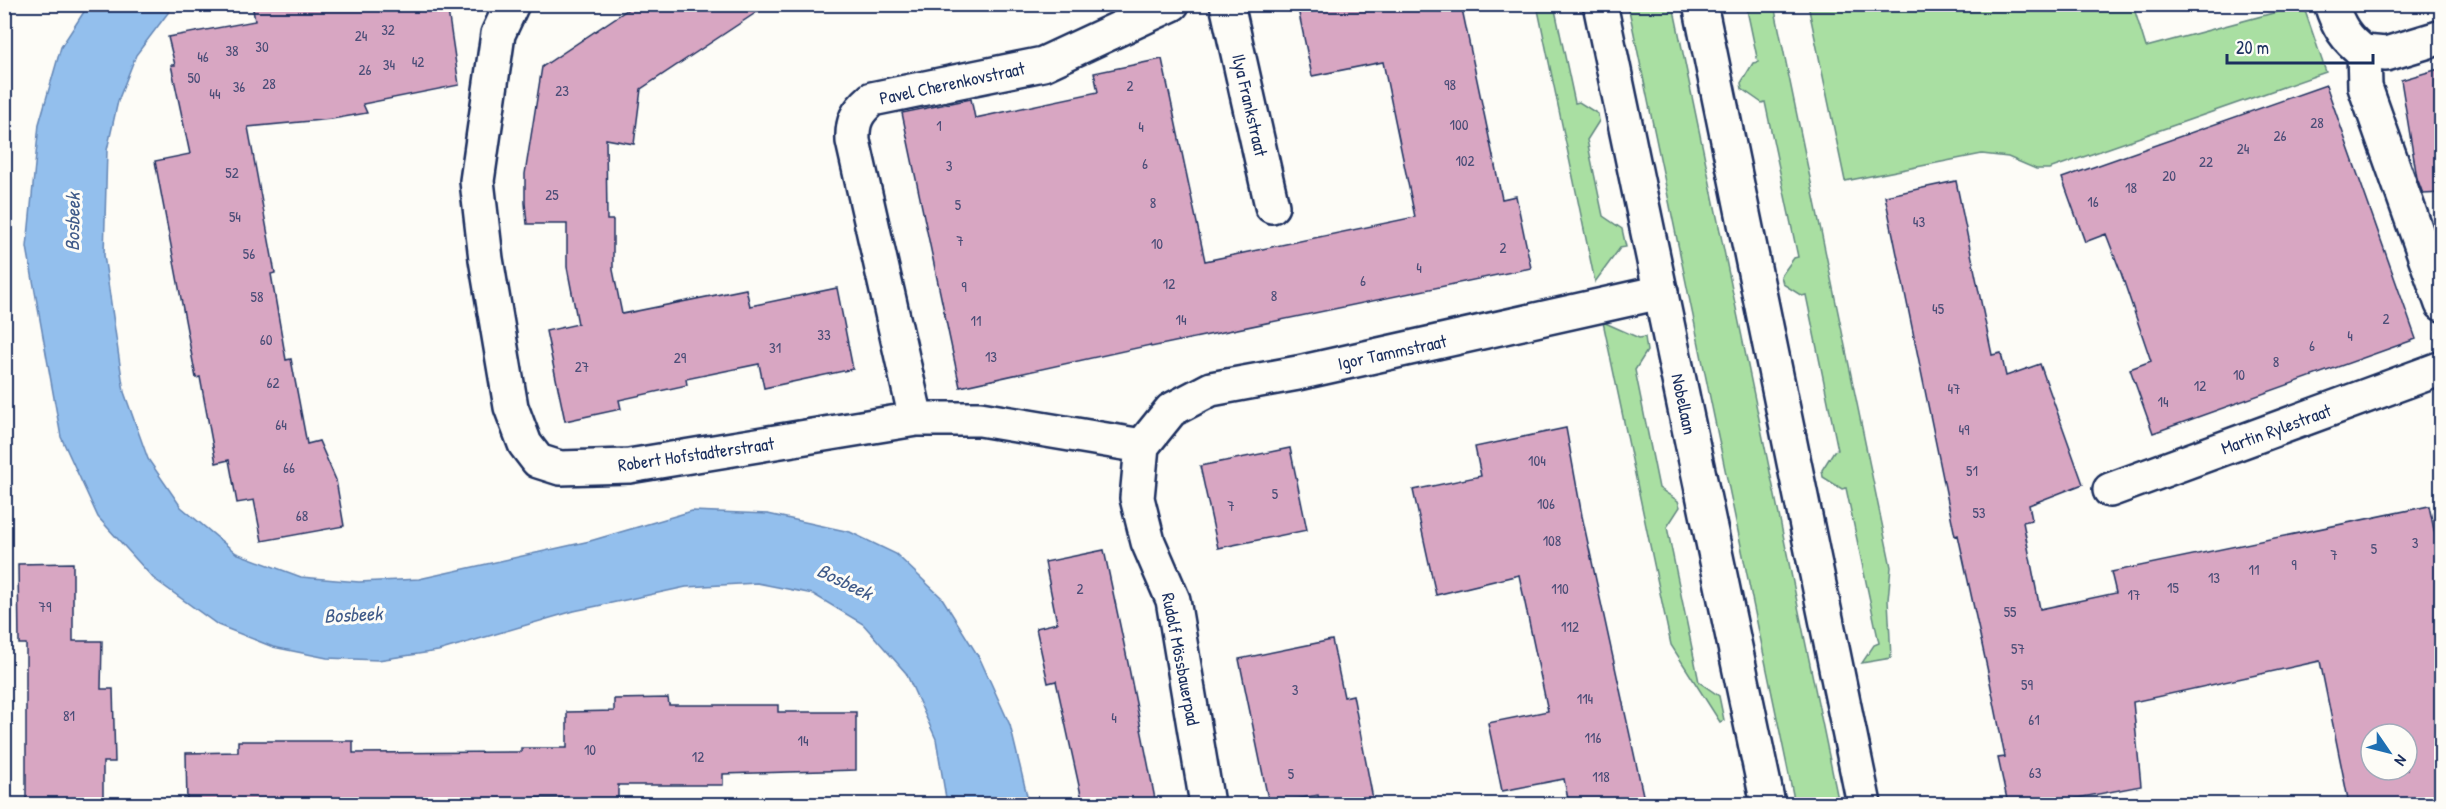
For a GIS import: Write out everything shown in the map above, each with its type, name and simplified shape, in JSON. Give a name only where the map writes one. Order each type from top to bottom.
[{"type":"street","name":"Robert Hofstadterstraat","points":[[512,4],[498,34],[477,181],[486,259],[511,407],[525,444],[538,461],[560,468],[628,466],[916,419],[980,419],[1142,446]]},
{"type":"street","name":"Pavel Cherenkovstraat","points":[[916,419],[853,141],[852,125],[858,112],[872,99],[1043,64],[1172,4]]},
{"type":"street","name":"Ilya Frankstraat","points":[[1227,4],[1272,206]]},
{"type":"street","name":"Nobellaan","points":[[1600,4],[1768,804]]},
{"type":"street","points":[[1700,4],[1864,804]]},
{"type":"street","points":[[2331,4],[2338,25],[2350,42],[2364,52],[2386,54],[2442,37]]},
{"type":"street","points":[[2364,52],[2365,87],[2442,304]]},
{"type":"street","name":"Igor Tammstraat","points":[[1142,446],[1171,410],[1211,389],[1298,373],[1661,292]]},
{"type":"street","name":"Martin Rylestraat","points":[[2110,490],[2442,368]]},
{"type":"street","name":"Rudolf Mössbauerpad","points":[[1142,446],[1137,498],[1148,542],[1173,600],[1207,804]]},
{"type":"green space","points":[[1537,5],[1554,5],[1575,103],[1579,102],[1598,114],[1599,121],[1587,140],[1603,216],[1622,229],[1626,247],[1620,248],[1595,282]]},
{"type":"green space","points":[[1628,5],[1673,5],[1839,804],[1795,804]]},
{"type":"green space","points":[[1746,5],[1774,5],[1891,567],[1888,600],[1891,658],[1862,663],[1874,645],[1879,643],[1846,488],[1842,489],[1823,477],[1822,470],[1834,451],[1838,450],[1806,295],[1802,296],[1783,284],[1781,276],[1794,258],[1798,257],[1765,102],[1762,103],[1742,89],[1741,83],[1753,63],[1758,62]]},
{"type":"green space","points":[[1808,5],[2133,5],[2146,47],[2303,5],[2326,72],[2049,169],[2036,169],[2008,157],[1982,154],[1845,181]]},
{"type":"green space","points":[[1603,322],[1639,338],[1645,337],[1647,351],[1635,370],[1659,488],[1678,501],[1680,507],[1667,527],[1699,682],[1719,696],[1724,720],[1720,722],[1671,645]]},
{"type":"water","name":"Bosbeek","points":[[89,4],[174,5],[136,55],[118,101],[107,150],[104,255],[124,392],[148,459],[181,507],[236,553],[301,577],[359,582],[419,579],[590,541],[692,511],[768,514],[850,532],[896,554],[942,598],[980,659],[1010,725],[1029,804],[947,804],[936,739],[906,673],[863,624],[813,594],[757,583],[686,587],[574,611],[438,651],[378,660],[327,658],[273,647],[218,625],[153,578],[98,517],[61,437],[27,247],[39,124],[61,47]]},
{"type":"building","points":[[252,4],[447,4],[459,85],[363,104],[367,113],[332,119],[248,127],[275,273],[271,274],[286,360],[291,359],[307,444],[319,441],[336,480],[344,526],[262,541],[254,500],[237,503],[229,460],[216,463],[200,377],[196,378],[155,161],[190,154],[171,65],[175,65],[168,37],[255,21]]},
{"type":"building","points":[[636,4],[769,4],[641,89],[634,144],[606,139],[607,220],[613,220],[613,270],[622,314],[746,289],[750,306],[837,288],[853,369],[764,388],[759,364],[686,379],[687,385],[619,400],[621,409],[565,421],[546,331],[578,324],[567,267],[567,224],[527,224],[525,203],[525,174],[542,67]]},
{"type":"building","points":[[1297,4],[1461,4],[1502,199],[1516,196],[1531,268],[1151,347],[1150,345],[960,387],[902,113],[971,99],[975,118],[1098,92],[1094,73],[1162,59],[1205,261],[1415,217],[1383,62],[1312,76]]},
{"type":"building","points":[[2442,68],[2442,193],[2423,194],[2417,178],[2401,80]]},
{"type":"building","points":[[2326,85],[2416,339],[2153,433],[2130,369],[2151,361],[2121,273],[2106,234],[2085,242],[2062,178]]},
{"type":"building","points":[[1956,181],[1992,355],[2001,353],[2006,376],[2040,364],[2083,484],[2029,505],[2032,520],[2023,522],[2040,609],[2116,593],[2111,572],[2429,506],[2442,568],[2442,804],[2349,804],[2320,661],[2133,702],[2141,786],[2072,799],[2074,804],[2008,804],[1998,758],[2005,757],[1958,535],[1955,536],[1885,196]]},
{"type":"building","points":[[1566,428],[1582,516],[1645,804],[1569,804],[1564,779],[1502,791],[1488,723],[1548,711],[1519,575],[1436,595],[1413,490],[1481,476],[1475,447]]},
{"type":"building","points":[[1290,448],[1307,530],[1218,548],[1200,466]]},
{"type":"building","points":[[1104,550],[1156,804],[1083,804],[1056,681],[1048,683],[1036,628],[1057,623],[1045,562]]},
{"type":"building","points":[[73,563],[73,641],[102,641],[101,689],[113,689],[115,762],[103,762],[103,804],[26,804],[26,644],[19,644],[18,564]]},
{"type":"building","points":[[1332,640],[1344,697],[1353,695],[1374,804],[1320,804],[1318,795],[1269,804],[1239,659]]},
{"type":"building","points":[[668,698],[669,705],[778,705],[778,712],[856,712],[856,770],[723,774],[723,785],[618,785],[618,798],[524,798],[524,804],[187,804],[186,753],[238,752],[238,741],[353,741],[353,753],[521,752],[521,748],[567,748],[567,712],[614,711],[614,699]]}]
